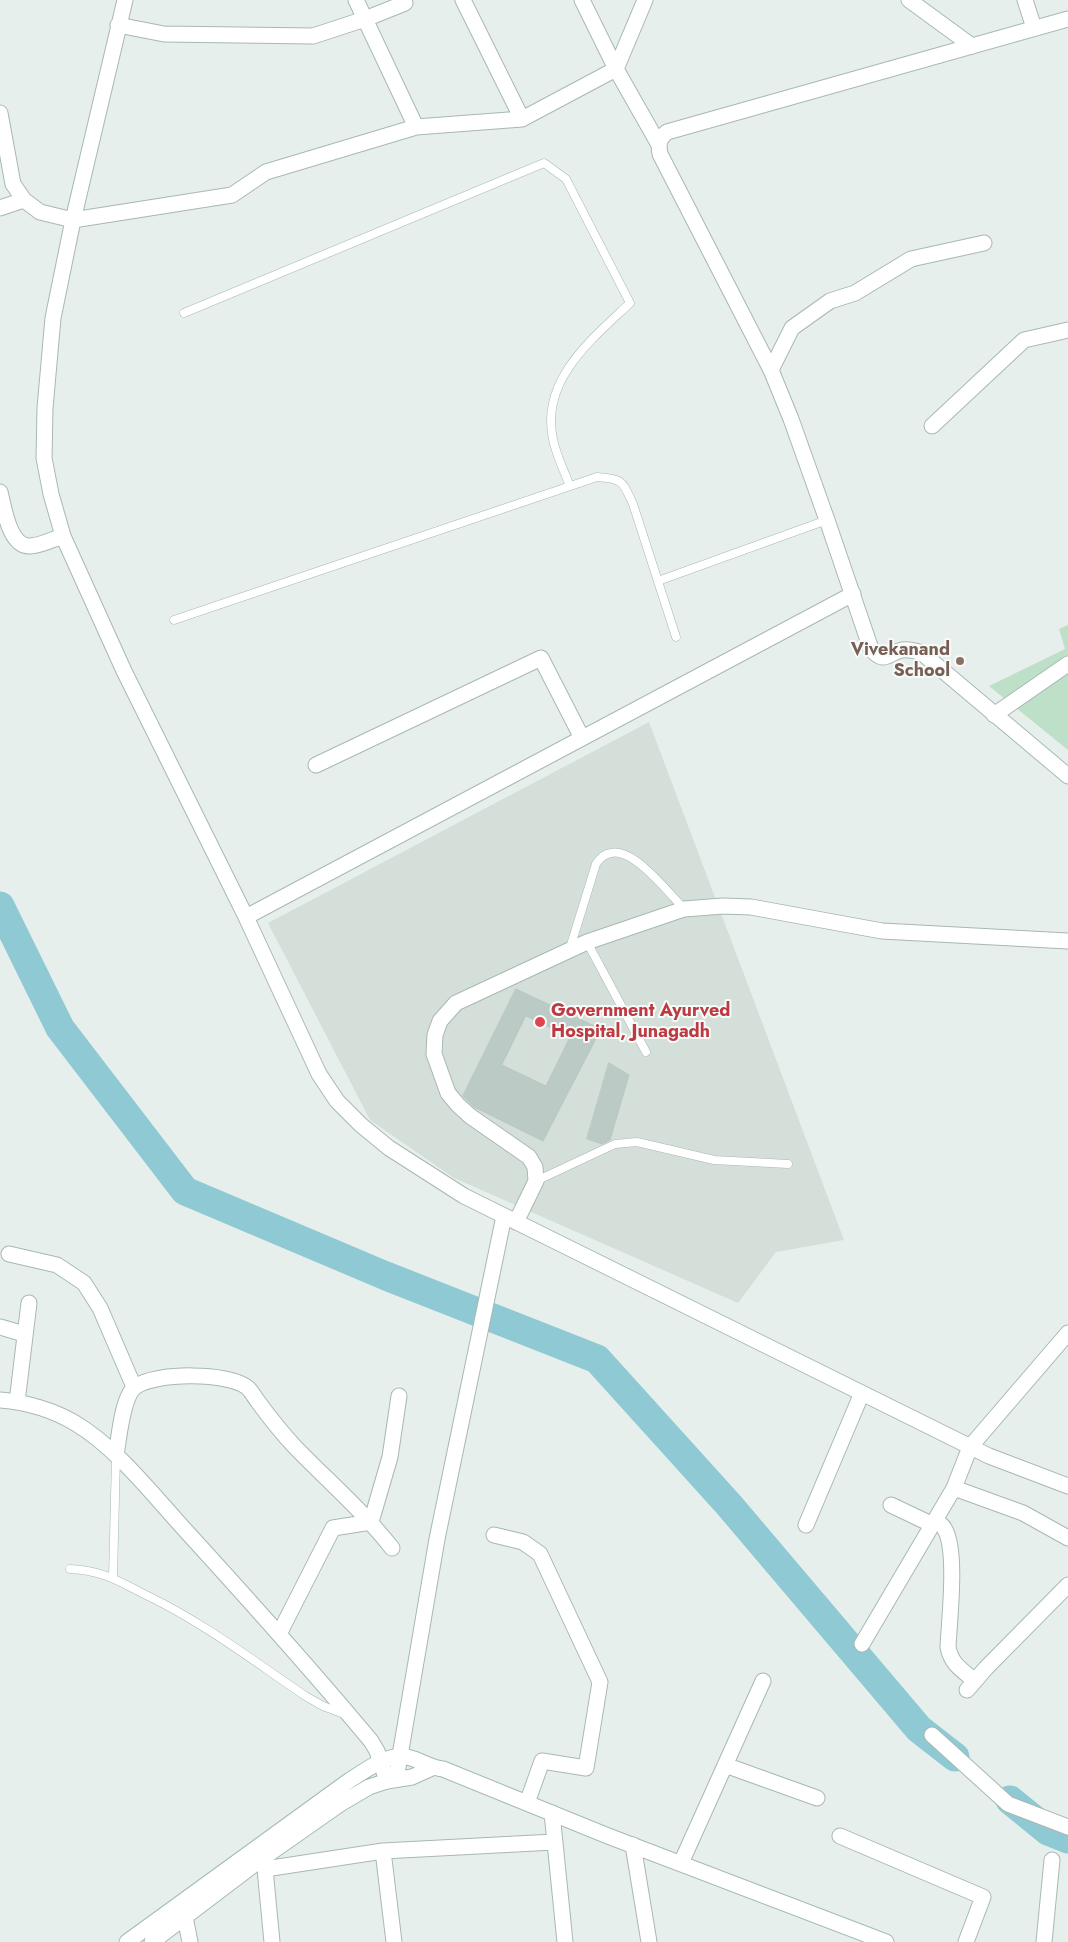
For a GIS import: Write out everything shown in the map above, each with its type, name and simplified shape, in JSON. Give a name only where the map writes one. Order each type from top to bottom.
[{"type":"street","points":[[125,0],[73,220],[53,318],[45,408],[44,458],[51,494],[63,536],[124,671],[246,917],[319,1074],[337,1101],[360,1124],[389,1148],[464,1196],[970,1447],[1068,1486]]},
{"type":"street","points":[[356,0],[416,127]]},
{"type":"street","points":[[463,0],[522,119]]},
{"type":"street","points":[[582,0],[616,68],[658,143],[660,154],[772,370],[791,418],[871,649],[877,656],[885,658],[903,650],[922,653],[994,716],[1068,776]]},
{"type":"street","points":[[0,113],[13,184],[24,200],[40,212],[73,220],[232,195],[266,172],[416,127],[522,119],[616,68],[645,0]]},
{"type":"street","points":[[908,0],[972,46]]},
{"type":"street","points":[[1025,0],[1034,28]]},
{"type":"street","points":[[118,25],[164,34],[313,36],[365,19],[405,3]]},
{"type":"street","points":[[658,143],[667,132],[1068,18]]},
{"type":"street","points":[[0,208],[24,200]]},
{"type":"street","points":[[772,370],[792,328],[830,301],[855,293],[911,259],[984,243]]},
{"type":"street","points":[[932,426],[1024,340],[1068,330]]},
{"type":"street","points":[[0,492],[12,535],[17,542],[30,546],[63,536]]},
{"type":"street","points":[[246,917],[853,594]]},
{"type":"street","points":[[316,766],[541,658],[582,738]]},
{"type":"street","points":[[994,716],[1068,664]]},
{"type":"street","points":[[392,1780],[401,1756],[437,1539],[510,1219],[536,1181],[535,1168],[529,1156],[470,1116],[448,1094],[434,1054],[435,1035],[440,1020],[456,1003],[569,950],[684,909],[751,906],[882,931],[1068,941]]},
{"type":"street","points":[[9,1254],[57,1265],[84,1283],[100,1308],[134,1387]]},
{"type":"street","points":[[17,1402],[29,1303]]},
{"type":"street","points":[[0,1328],[24,1334]]},
{"type":"street","points":[[862,1644],[954,1488],[970,1447],[1068,1333]]},
{"type":"street","points":[[116,1455],[126,1401],[134,1387],[146,1381],[166,1377],[219,1376],[236,1380],[248,1388],[294,1446],[371,1522],[392,1548]]},
{"type":"street","points":[[806,1525],[862,1393]]},
{"type":"street","points":[[371,1522],[390,1457],[399,1396]]},
{"type":"street","points":[[0,1400],[17,1402],[52,1412],[76,1424],[116,1455],[351,1716],[371,1741],[377,1751],[380,1762],[392,1780]]},
{"type":"street","points":[[954,1488],[1024,1513],[1068,1538]]},
{"type":"street","points":[[891,1505],[944,1528],[950,1551],[951,1583],[948,1647],[950,1657],[971,1685],[1066,1590]]},
{"type":"street","points":[[279,1634],[333,1528],[371,1522]]},
{"type":"street","points":[[494,1535],[523,1542],[540,1554],[600,1682],[586,1768],[542,1761],[527,1803]]},
{"type":"street","points":[[681,1863],[764,1681]]},
{"type":"street","points":[[932,1735],[1008,1804],[1068,1827]]},
{"type":"street","points":[[152,1942],[260,1859],[350,1780],[388,1758],[401,1756],[414,1759],[432,1768],[443,1769],[860,1936],[886,1942]]},
{"type":"street","points":[[725,1765],[817,1798]]},
{"type":"street","points":[[127,1942],[260,1859],[340,1804],[369,1787],[392,1780],[412,1777],[432,1768]]},
{"type":"street","points":[[552,1813],[565,1942]]},
{"type":"street","points":[[840,1836],[983,1897],[966,1942]]},
{"type":"street","points":[[260,1859],[554,1842]]},
{"type":"street","points":[[633,1845],[649,1942]]},
{"type":"street","points":[[383,1851],[394,1942]]},
{"type":"street","points":[[260,1859],[272,1942]]},
{"type":"street","points":[[1044,1942],[1052,1860]]},
{"type":"street","points":[[185,1917],[190,1942]]},
{"type":"lane","points":[[184,313],[544,163],[566,179],[630,303],[575,356],[561,380],[553,401],[552,439],[570,486]]},
{"type":"lane","points":[[174,620],[597,477],[615,478],[624,483],[633,504],[676,637]]},
{"type":"lane","points":[[658,581],[827,520]]},
{"type":"lane","points":[[569,950],[596,864],[603,856],[612,852],[623,854],[645,868],[684,909]]},
{"type":"lane","points":[[587,942],[646,1052]]},
{"type":"lane","points":[[536,1181],[615,1144],[624,1142],[637,1142],[714,1160],[788,1164]]},
{"type":"lane","points":[[113,1577],[116,1455]]},
{"type":"lane","points":[[70,1569],[84,1570],[113,1577],[168,1605],[307,1697],[323,1706],[351,1716]]},
{"type":"shaded area","name":"Government Ayurved Hospital, Junagadh","points":[[649,722],[844,1240],[776,1252],[738,1303],[454,1178],[370,1120],[268,923]]},
{"type":"green space","points":[[1068,625],[1068,750],[989,686],[1065,649],[1059,629]]},
{"type":"building","points":[[516,989],[601,1029],[543,1141],[474,1107],[463,1096]],"holes":[[[526,1016],[570,1037],[546,1086],[502,1065]]]},
{"type":"building","points":[[609,1063],[629,1075],[610,1140],[602,1144],[587,1139]]},
{"type":"waterway","points":[[0,906],[60,1028],[185,1191],[386,1276],[597,1359],[729,1505],[919,1729],[955,1757]]},
{"type":"waterway","points":[[1010,1800],[1048,1831],[1068,1839]]},
{"type":"place","name":"Vivekanand School","points":[[960,661]]},
{"type":"place","name":"Government Ayurved Hospital, Junagadh","points":[[540,1022]]}]
